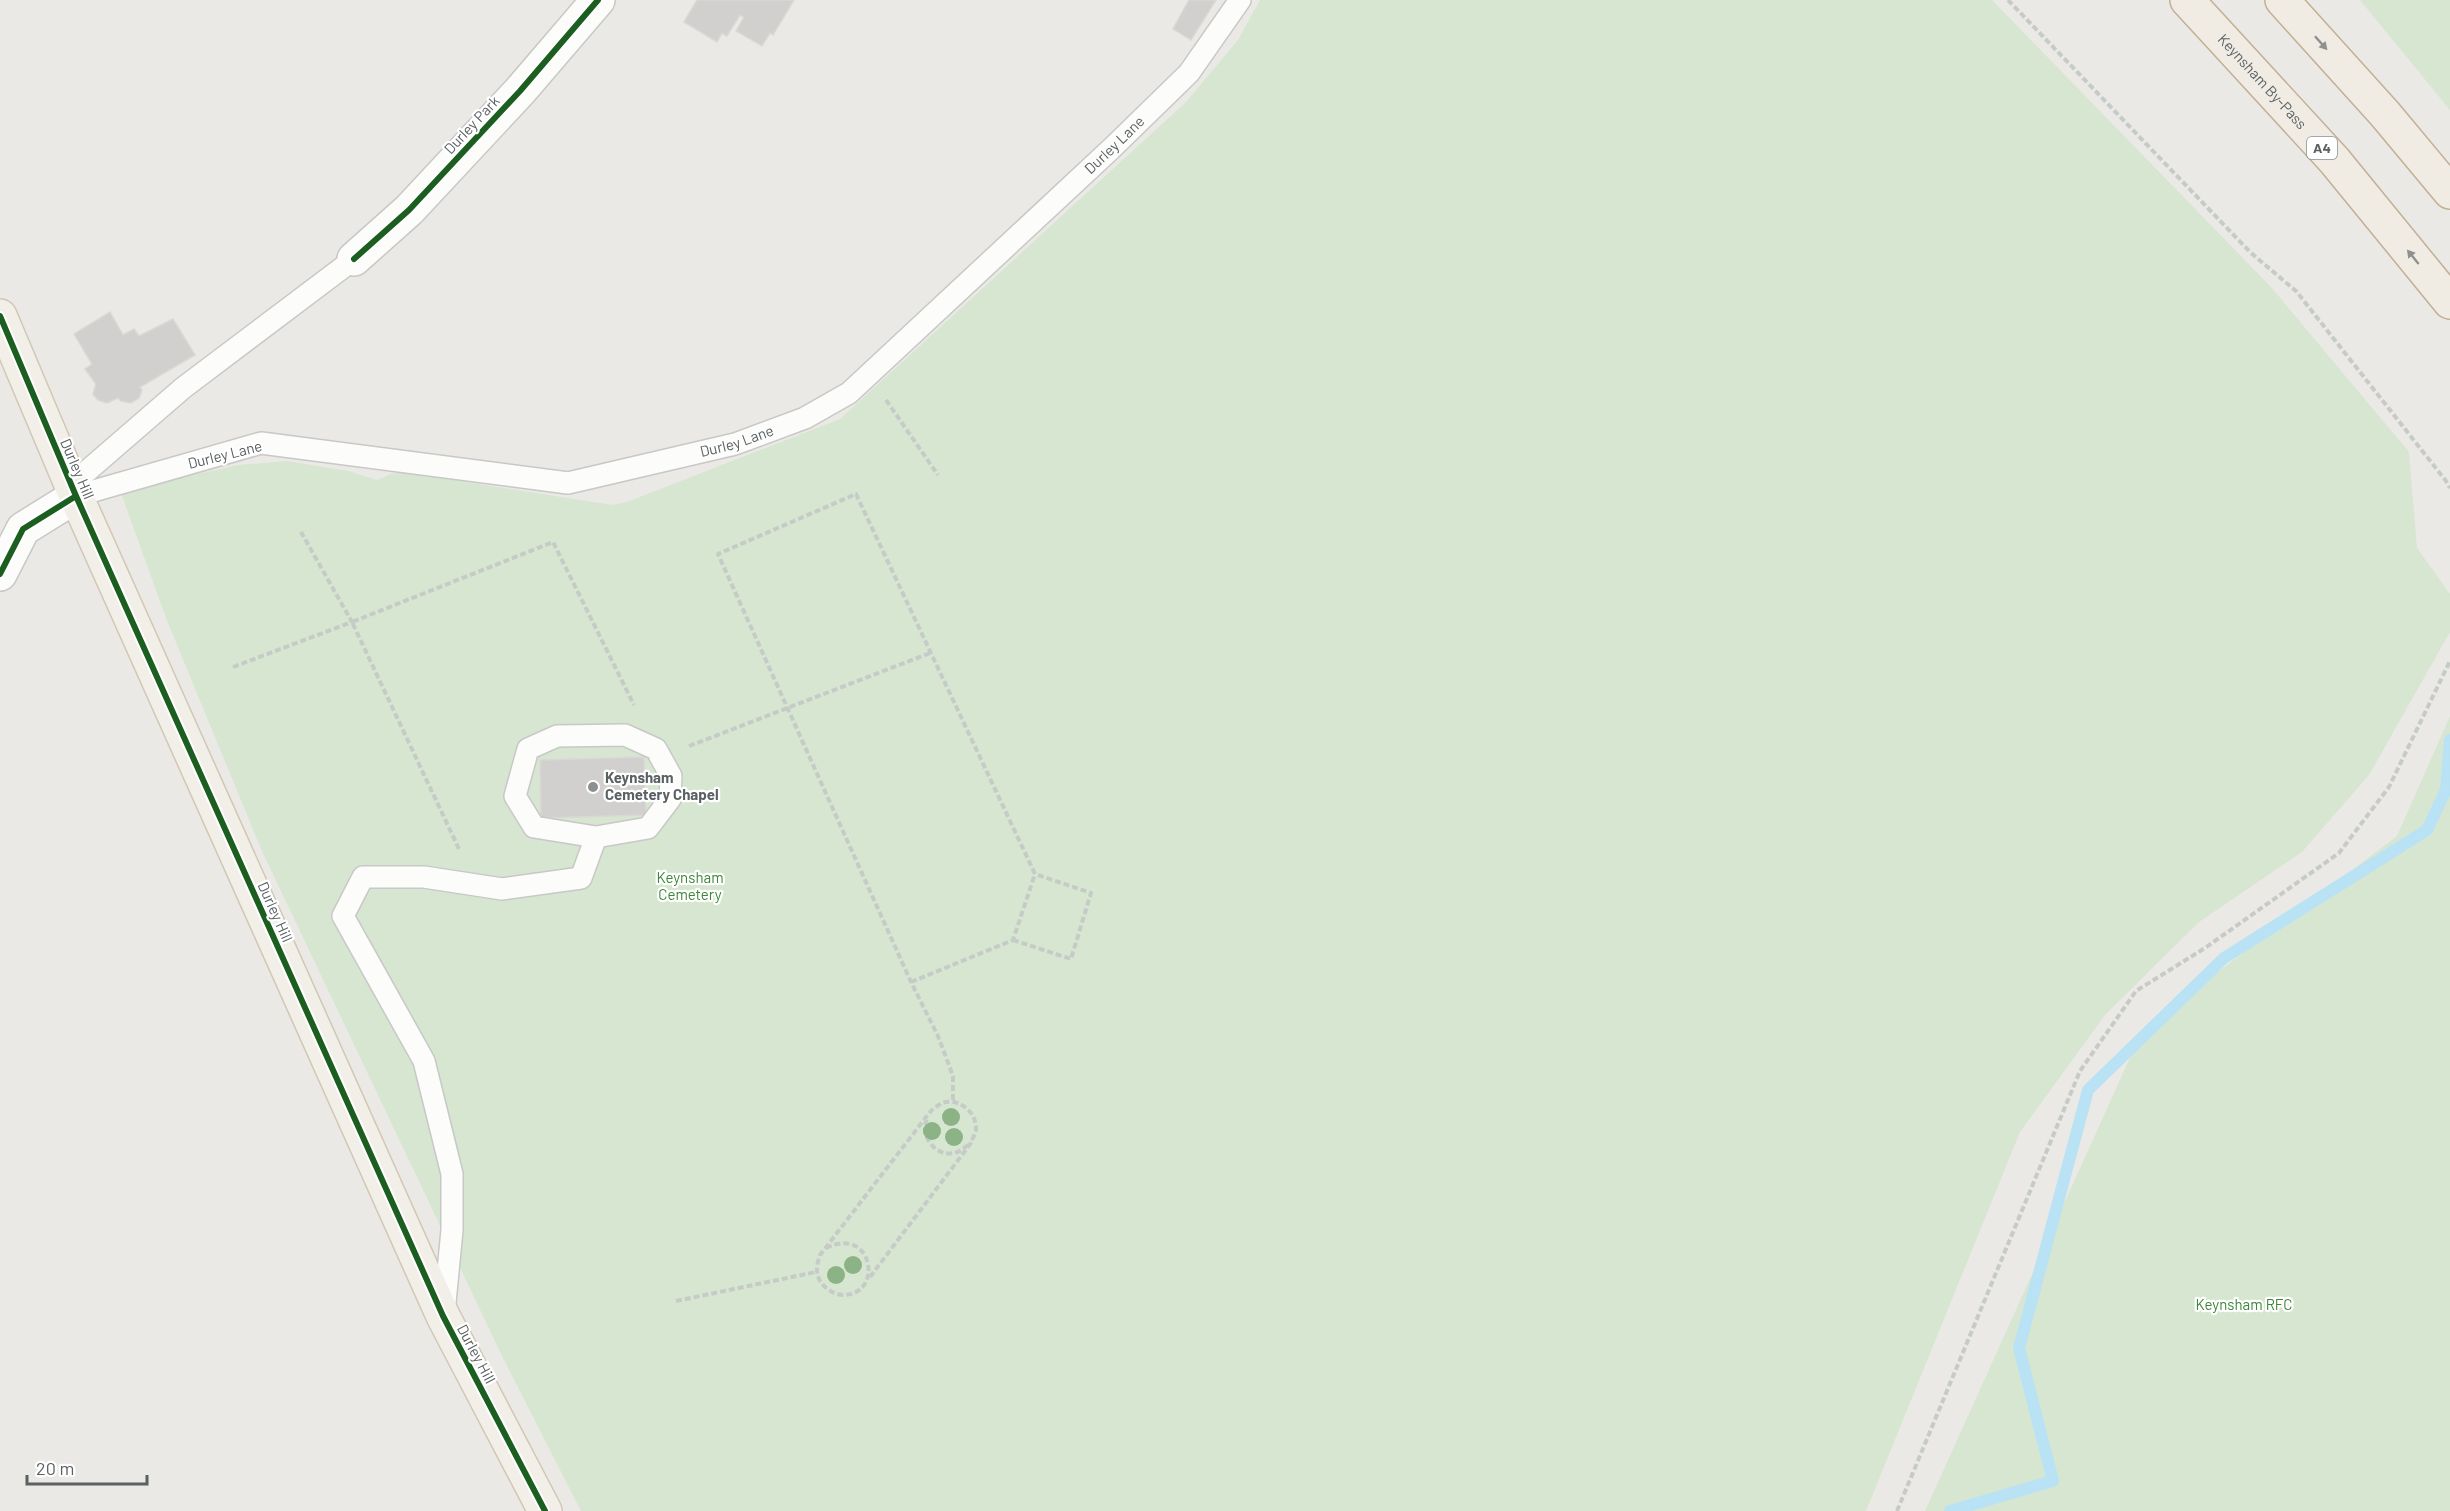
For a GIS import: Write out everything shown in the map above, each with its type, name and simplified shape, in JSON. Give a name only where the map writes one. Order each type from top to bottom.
[{"type":"highway","name":"Keynsham By-Pass","points":[[2187,0],[2334,160],[2450,302]]},
{"type":"highway","points":[[2282,0],[2385,114],[2450,192]]},
{"type":"main road","name":"Durley Hill","points":[[0,316],[73,491],[443,1316],[545,1511]]},
{"type":"street","name":"Durley Park","points":[[354,259],[408,210],[520,91],[598,0]]},
{"type":"street","points":[[0,574],[23,528],[73,491]]},
{"type":"lane","name":"Durley Lane","points":[[73,491],[261,443],[568,483],[735,444],[805,418],[849,393],[1111,149],[1189,73],[1240,0]]},
{"type":"lane","name":"Durley Park","points":[[73,491],[183,388],[354,259]]},
{"type":"lane","points":[[625,735],[658,753],[671,776],[670,799],[648,828],[596,837],[534,827],[515,796],[528,749],[557,736],[625,735]]},
{"type":"lane","points":[[443,1316],[452,1230],[452,1174],[424,1061],[343,916],[363,877],[424,877],[502,889],[581,879],[596,837]]},
{"type":"path","points":[[2008,0],[2251,253],[2296,291],[2450,488]]},
{"type":"path","points":[[867,377],[876,386],[938,475]]},
{"type":"path","points":[[953,1102],[953,1076],[938,1036],[911,982],[718,554],[856,494],[1035,874],[1012,940]]},
{"type":"path","points":[[301,532],[352,622],[476,885]]},
{"type":"path","points":[[233,667],[553,542],[658,753],[788,708],[930,652]]},
{"type":"path","points":[[1897,1511],[2080,1071],[2136,992],[2205,948],[2339,853],[2389,787],[2450,661]]},
{"type":"path","points":[[911,982],[1012,940],[1071,959],[1091,893],[1035,874]]},
{"type":"path","points":[[953,1102],[963,1105],[971,1113],[976,1128],[971,1143],[858,1291],[841,1295],[828,1290],[816,1272],[820,1255],[930,1112],[943,1103],[953,1102]]},
{"type":"path","points":[[930,1112],[924,1124],[925,1135],[932,1146],[944,1153],[955,1153],[971,1143]]},
{"type":"path","points":[[826,1248],[837,1243],[852,1244],[860,1248],[869,1263],[870,1270],[866,1282]]},
{"type":"path","points":[[676,1301],[816,1272]]},
{"type":"green space","name":"Keynsham Cemetery","points":[[1260,0],[1992,0],[2271,287],[2409,452],[2417,548],[2450,594],[2450,632],[2369,775],[2302,852],[2199,922],[2105,1015],[2020,1132],[1866,1511],[581,1511],[503,1358],[261,849],[166,618],[121,493],[238,465],[287,461],[348,471],[377,480],[403,472],[612,505],[627,502],[840,419],[1186,102],[1238,40]]},
{"type":"green space","points":[[2360,0],[2450,0],[2450,110]]},
{"type":"green space","name":"Keynsham RFC","points":[[2450,716],[2450,1511],[1925,1511],[2143,1029],[2397,836]]},
{"type":"building","points":[[697,0],[794,0],[773,35],[770,33],[762,46],[736,31],[744,17],[740,15],[727,36],[722,33],[717,42],[684,22]]},
{"type":"building","points":[[1189,0],[1216,0],[1191,40],[1173,29]]},
{"type":"building","points":[[110,312],[123,335],[134,329],[139,336],[173,319],[195,355],[140,387],[142,390],[139,398],[131,403],[118,398],[107,403],[98,400],[93,394],[96,384],[85,369],[92,364],[74,334]]},
{"type":"building","name":"Keynsham Cemetery Chapel","points":[[644,757],[646,815],[541,818],[540,760]]},
{"type":"waterway","points":[[1950,1511],[2053,1481],[2019,1348],[2088,1090],[2224,958],[2427,830],[2446,790],[2450,740]]},
{"type":"cycle path","points":[[354,259],[409,210],[520,91],[598,0]]},
{"type":"cycle path","points":[[0,316],[76,496],[443,1316],[545,1511]]},
{"type":"cycle path","points":[[0,574],[23,529],[76,496]]},
{"type":"place","name":"Keynsham Cemetery Chapel","points":[[593,787]]}]
